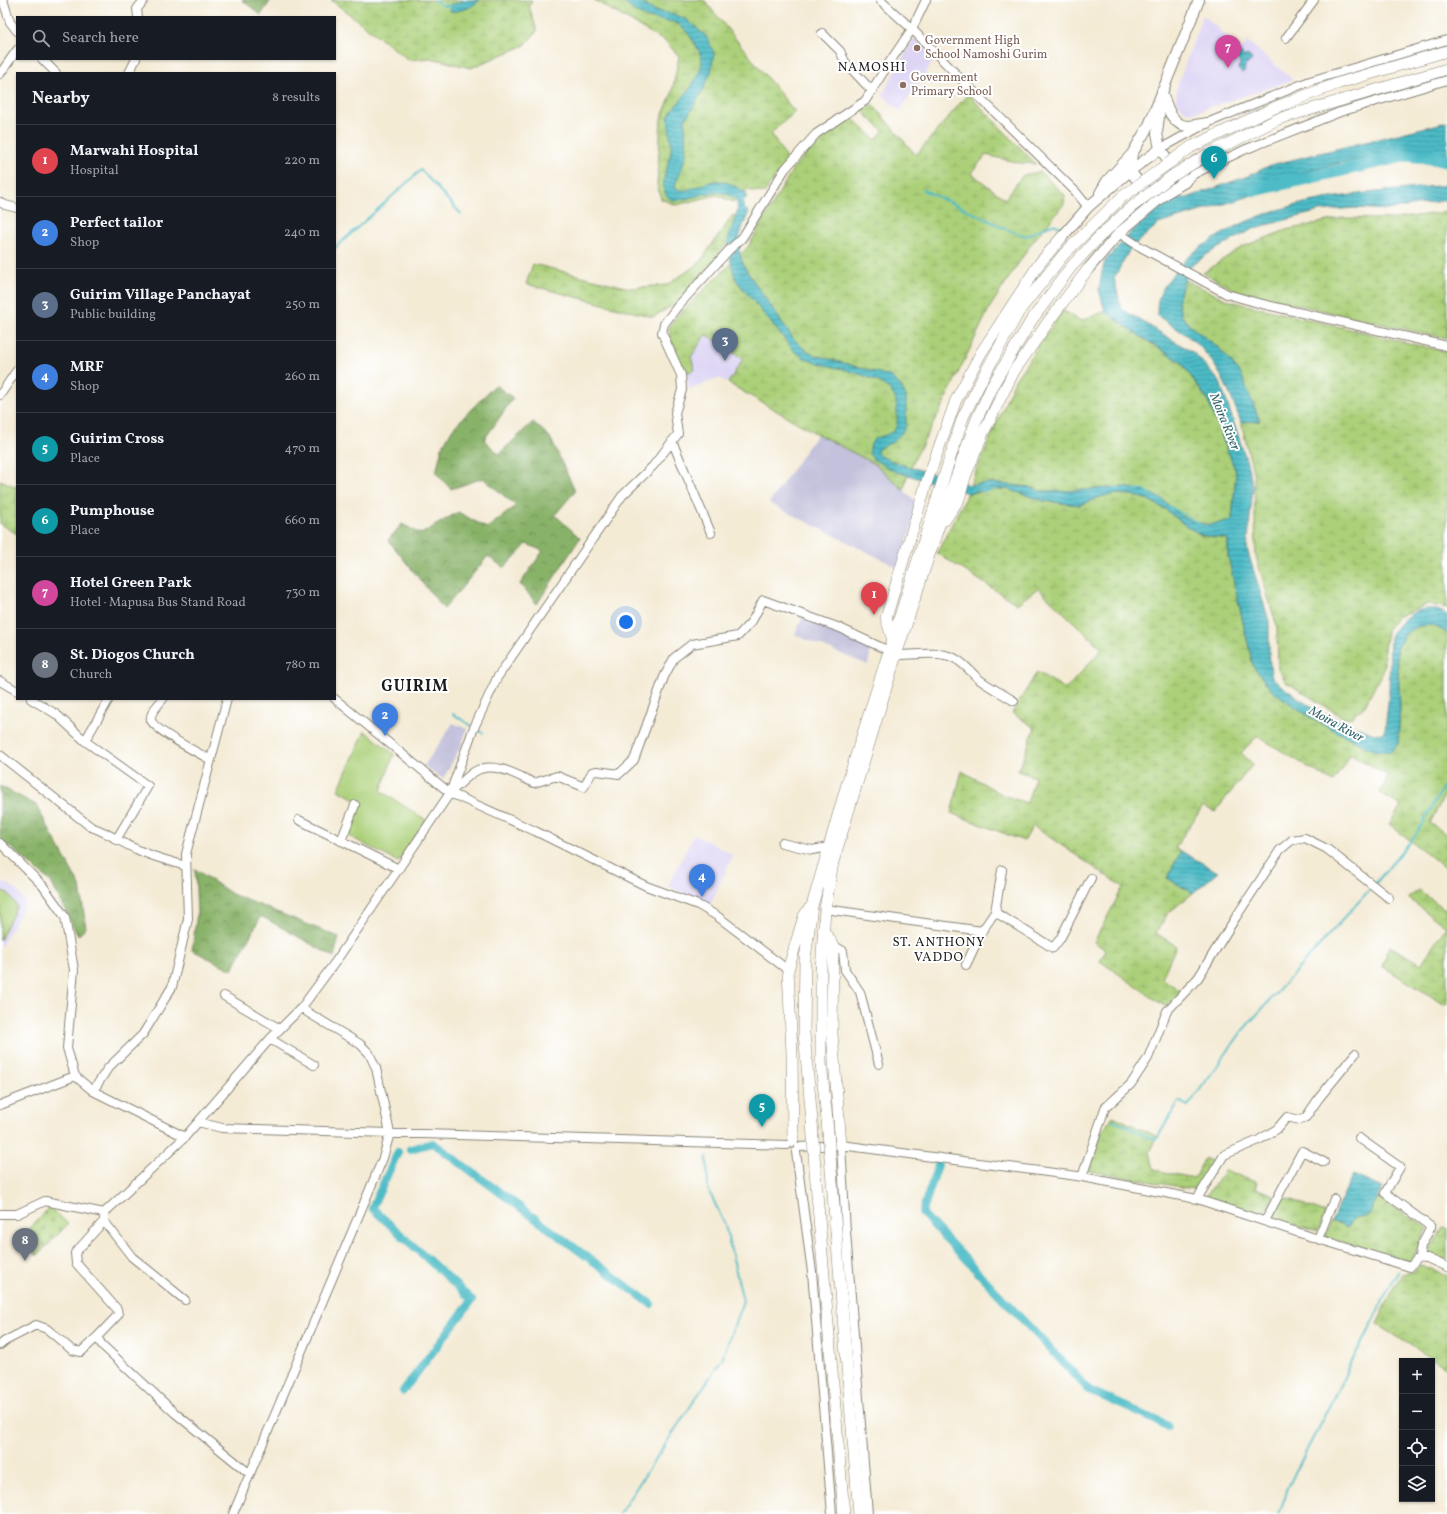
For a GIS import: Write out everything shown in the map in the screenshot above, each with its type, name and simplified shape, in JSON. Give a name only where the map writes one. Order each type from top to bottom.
[{"type":"highway","points":[[859,1514],[821,1063],[821,971],[825,908],[833,862],[893,649],[963,417],[1019,312],[1064,254],[1122,197],[1191,147],[1274,108],[1339,83],[1447,51]]},
{"type":"highway","points":[[844,1514],[804,1033],[805,959],[812,906],[847,784],[893,649],[976,421],[992,386],[1027,328],[1071,267],[1098,238],[1129,209],[1172,176],[1210,153],[1278,118],[1447,69]]},
{"type":"highway","points":[[893,649],[886,618],[927,481],[956,400],[981,353],[1039,264],[1062,237]]},
{"type":"highway","points":[[936,534],[959,499],[965,477],[982,433],[1014,371],[1051,318],[1088,270]]},
{"type":"highway","points":[[794,1146],[788,970],[804,916],[812,906]]},
{"type":"highway","points":[[824,930],[833,945],[832,1034],[841,1145]]},
{"type":"main road","points":[[1096,200],[1107,181],[1132,154],[1149,125],[1199,0]]},
{"type":"main road","points":[[1162,91],[1169,112],[1180,123],[1187,126],[1206,123]]},
{"type":"main road","points":[[1088,270],[1104,251],[1168,192],[1185,182],[1160,148],[1157,132],[1162,91]]},
{"type":"main road","points":[[1062,237],[1088,207],[1130,171],[1160,148]]},
{"type":"main road","points":[[1132,154],[1130,171],[1155,204]]},
{"type":"street","points":[[2,0],[10,22],[16,30]]},
{"type":"street","points":[[138,16],[137,9],[144,0]]},
{"type":"street","points":[[880,0],[912,29],[1075,191],[1088,207]]},
{"type":"street","points":[[0,1345],[5,1341],[36,1326],[47,1329],[72,1350],[81,1352],[97,1338],[118,1315],[117,1309],[76,1263],[75,1253],[104,1217],[185,1137],[270,1039],[302,1007],[354,936],[450,793],[473,730],[497,678],[622,496],[653,466],[678,434],[675,413],[682,390],[681,376],[662,333],[664,324],[677,307],[729,250],[742,238],[785,169],[816,134],[865,102],[912,29],[926,0]]},
{"type":"street","points":[[1286,38],[1314,0]]},
{"type":"street","points":[[822,33],[840,51],[845,62],[872,91]]},
{"type":"street","points":[[1160,148],[1206,123],[1310,81],[1447,40]]},
{"type":"street","points":[[0,74],[16,51]]},
{"type":"street","points":[[43,60],[55,72]]},
{"type":"street","points":[[130,72],[136,60]]},
{"type":"street","points":[[1185,182],[1194,174],[1244,150],[1340,112],[1447,80]]},
{"type":"street","points":[[0,202],[16,208]]},
{"type":"street","points":[[1122,235],[1137,245],[1227,294],[1258,303],[1447,346]]},
{"type":"street","points":[[0,395],[16,371]]},
{"type":"street","points":[[672,441],[711,533]]},
{"type":"street","points":[[450,793],[475,771],[492,766],[512,772],[534,783],[557,776],[584,787],[592,772],[597,770],[620,774],[634,760],[664,677],[674,658],[692,644],[738,636],[752,621],[763,600],[893,649],[952,657],[964,665],[979,679],[1014,701]]},
{"type":"street","points":[[0,681],[16,690]]},
{"type":"street","points":[[34,700],[56,714],[85,741],[148,786],[116,840]]},
{"type":"street","points":[[85,741],[108,700]]},
{"type":"street","points":[[162,700],[153,712],[151,718],[152,722],[165,733],[211,760]]},
{"type":"street","points":[[93,1091],[108,1068],[143,1034],[172,987],[188,919],[186,854],[227,700]]},
{"type":"street","points":[[336,700],[450,793],[535,831],[646,886],[698,904],[717,916],[788,970]]},
{"type":"street","points":[[0,755],[91,827],[105,832],[116,840],[138,850],[186,866]]},
{"type":"street","points":[[341,841],[355,805]]},
{"type":"street","points":[[299,820],[399,868]]},
{"type":"street","points":[[1082,1177],[1106,1108],[1131,1084],[1148,1058],[1168,1011],[1198,978],[1280,850],[1292,840],[1305,838],[1328,849],[1389,898]]},
{"type":"street","points":[[0,843],[43,886],[65,917],[74,970],[67,1048],[75,1076],[93,1091],[185,1137]]},
{"type":"street","points":[[782,843],[812,850],[829,847]]},
{"type":"street","points":[[966,965],[982,931],[995,912],[1002,870]]},
{"type":"street","points":[[995,912],[1053,948],[1060,939],[1091,878]]},
{"type":"street","points":[[825,908],[982,931]]},
{"type":"street","points":[[833,945],[843,951],[845,970],[860,992],[879,1064]]},
{"type":"street","points":[[224,996],[280,1030]]},
{"type":"street","points":[[233,1514],[384,1158],[390,1133],[376,1068],[369,1053],[360,1044],[307,1012],[302,1007]]},
{"type":"street","points":[[270,1039],[314,1065]]},
{"type":"street","points":[[1197,1199],[1224,1155],[1259,1140],[1277,1129],[1287,1117],[1300,1120],[1306,1116],[1355,1054]]},
{"type":"street","points":[[0,1105],[75,1076]]},
{"type":"street","points":[[198,1122],[222,1128],[794,1146],[841,1145],[1082,1177],[1197,1199],[1318,1239],[1410,1267],[1419,1257],[1422,1246],[1431,1227],[1385,1193],[1400,1167],[1359,1138]]},
{"type":"street","points":[[841,1145],[846,1232],[868,1514]]},
{"type":"street","points":[[794,1146],[812,1272],[832,1514]]},
{"type":"street","points":[[1265,1221],[1302,1151],[1324,1162]]},
{"type":"street","points":[[1318,1239],[1334,1199]]},
{"type":"street","points":[[0,1214],[17,1214],[45,1201],[104,1217],[132,1257],[185,1300]]},
{"type":"street","points":[[1419,1257],[1427,1258],[1447,1267]]},
{"type":"street","points":[[97,1338],[102,1345],[175,1413],[250,1474]]},
{"type":"shaded area","points":[[1203,15],[1242,50],[1247,41],[1293,80],[1192,113],[1186,112],[1176,101],[1177,87]]},
{"type":"shaded area","name":"Government Primary School","points":[[914,38],[935,58],[900,111],[882,95]]},
{"type":"shaded area","points":[[705,334],[743,359],[728,383],[719,378],[689,390],[685,373],[695,370],[691,357]]},
{"type":"shaded area","points":[[817,434],[875,464],[919,504],[899,568],[769,503]]},
{"type":"shaded area","points":[[803,616],[871,649],[868,665],[795,635]]},
{"type":"shaded area","points":[[453,723],[467,729],[462,744],[443,779],[424,766]]},
{"type":"shaded area","points":[[694,834],[733,855],[710,905],[668,886]]},
{"type":"shaded area","points":[[0,880],[15,888],[26,903],[0,948]]},
{"type":"green space","points":[[242,0],[271,0],[261,15]]},
{"type":"green space","points":[[331,0],[532,0],[529,6],[537,31],[525,45],[471,68],[431,58],[409,60]]},
{"type":"green space","points":[[594,0],[704,0],[795,112],[771,133],[788,161],[764,193],[746,190],[733,202],[717,195],[676,205],[661,199],[657,185],[661,119],[672,93],[679,56],[666,42]]},
{"type":"green space","points":[[968,94],[1036,164],[1020,163],[986,155],[971,173],[1005,199],[1023,175],[1040,172],[1065,195],[1064,204],[1031,244],[990,307],[939,413],[914,460],[907,476],[904,490],[875,464],[817,434],[728,383],[743,359],[706,334],[691,357],[695,370],[685,373],[672,347],[669,328],[675,318],[748,247],[794,167],[818,141],[852,118],[876,140],[883,131],[863,112],[872,104],[916,155]]},
{"type":"green space","points":[[1447,212],[1447,339],[1237,291],[1203,273],[1242,247],[1286,230],[1342,218],[1394,219]]},
{"type":"green space","points":[[733,215],[747,220],[680,301],[653,317],[526,284],[533,264],[630,288],[667,285],[699,263]]},
{"type":"green space","points":[[1184,280],[1230,301],[1447,352],[1447,608],[1428,604],[1397,617],[1388,629],[1384,648],[1384,668],[1365,706],[1352,717],[1344,718],[1286,682],[1278,669],[1277,627],[1256,557],[1254,476],[1241,422],[1260,421],[1219,348],[1189,325],[1181,315],[1178,301]]},
{"type":"green space","points":[[1063,310],[1081,321],[1105,311],[1135,333],[1181,362],[1208,401],[1236,472],[1232,520],[1209,525],[1194,522],[1181,516],[1163,500],[1126,487],[1041,491],[1029,487],[991,483],[970,485],[1015,380]]},
{"type":"green space","points":[[495,385],[513,398],[484,440],[499,454],[533,422],[550,437],[575,491],[555,515],[580,538],[537,604],[520,584],[543,551],[527,544],[504,568],[488,556],[444,609],[388,540],[402,524],[421,534],[458,512],[487,528],[516,506],[483,478],[451,489],[436,473],[442,447],[453,428]]},
{"type":"green space","points":[[0,480],[16,487],[16,533],[0,524]]},
{"type":"green space","points":[[1008,489],[1044,501],[1080,505],[1103,496],[1119,494],[1132,495],[1149,500],[1165,509],[1185,525],[1201,535],[1228,539],[1228,556],[1253,666],[1314,720],[1398,744],[1400,706],[1397,650],[1404,634],[1418,626],[1433,625],[1447,633],[1447,791],[1430,823],[1447,835],[1447,869],[1389,824],[1401,806],[1380,793],[1388,776],[1351,754],[1333,782],[1257,736],[1241,753],[1253,764],[1215,812],[1203,806],[1175,848],[1181,851],[1167,878],[1193,893],[1168,913],[1156,933],[1176,946],[1162,978],[1182,992],[1166,1007],[1100,961],[1106,950],[1094,942],[1123,887],[1033,826],[1024,841],[951,813],[962,771],[1003,795],[1027,803],[1035,777],[1018,771],[1035,728],[1012,713],[1037,672],[1066,689],[1102,649],[1038,588],[1017,604],[937,553],[968,493]]},
{"type":"green space","points":[[365,731],[394,754],[381,791],[426,820],[398,862],[347,835],[362,803],[338,790]]},
{"type":"green space","points":[[0,786],[36,805],[80,886],[86,928],[78,936],[51,882],[10,847],[0,845]]},
{"type":"green space","points":[[195,869],[232,894],[339,937],[334,957],[261,916],[232,970],[192,950],[197,913]]},
{"type":"green space","points":[[0,890],[8,893],[17,906],[0,940]]},
{"type":"green space","points":[[1419,890],[1445,909],[1447,908],[1447,1006],[1382,966],[1390,946],[1421,964],[1446,927],[1408,898]]},
{"type":"green space","points":[[1113,1116],[1158,1137],[1150,1152],[1154,1170],[1194,1178],[1205,1158],[1215,1163],[1198,1190],[1089,1171],[1102,1132]]},
{"type":"green space","points":[[1225,1170],[1257,1183],[1255,1188],[1274,1195],[1262,1216],[1206,1196]]},
{"type":"green space","points":[[1284,1197],[1325,1213],[1318,1232],[1271,1218]]},
{"type":"green space","points":[[1377,1198],[1427,1227],[1411,1262],[1325,1237],[1331,1221],[1347,1228],[1353,1218],[1369,1215]]},
{"type":"green space","points":[[50,1207],[68,1224],[37,1256],[19,1239]]},
{"type":"green space","points":[[1443,1228],[1447,1230],[1447,1261],[1428,1252]]},
{"type":"green space","points":[[1421,1265],[1447,1275],[1447,1368],[1435,1360],[1435,1358],[1431,1358],[1377,1324],[1401,1274],[1413,1272]]},
{"type":"water","points":[[463,0],[480,0],[473,6],[466,9],[450,11],[450,4],[458,3]]},
{"type":"water","points":[[622,0],[636,0],[655,11],[674,14],[687,20],[706,36],[714,53],[711,72],[702,92],[685,120],[686,155],[675,185],[676,189],[687,190],[707,183],[722,181],[729,183],[746,193],[747,197],[742,202],[743,208],[749,212],[739,240],[742,262],[792,337],[803,348],[815,355],[890,376],[901,386],[906,396],[906,425],[902,433],[893,442],[878,449],[877,453],[880,456],[900,464],[970,485],[991,483],[1029,487],[1041,491],[1126,487],[1152,494],[1163,500],[1181,516],[1194,522],[1209,525],[1232,520],[1236,472],[1208,401],[1181,362],[1135,333],[1105,311],[1099,289],[1105,261],[1133,230],[1173,198],[1187,198],[1248,176],[1271,165],[1447,122],[1447,157],[1404,152],[1344,162],[1304,172],[1247,197],[1158,224],[1130,249],[1114,278],[1121,308],[1194,353],[1220,382],[1246,459],[1253,487],[1247,549],[1269,621],[1269,655],[1271,674],[1273,678],[1318,712],[1374,734],[1383,733],[1385,729],[1389,695],[1390,637],[1400,623],[1414,612],[1430,609],[1447,615],[1447,633],[1433,625],[1418,626],[1404,634],[1397,650],[1400,706],[1398,744],[1391,752],[1373,750],[1314,720],[1271,690],[1253,666],[1228,556],[1228,539],[1201,535],[1185,525],[1165,509],[1149,500],[1132,495],[1119,494],[1103,496],[1080,505],[1044,501],[1008,489],[993,489],[968,493],[894,471],[873,459],[869,453],[874,439],[889,434],[895,429],[896,426],[896,400],[888,388],[868,377],[808,360],[795,352],[736,280],[730,260],[728,246],[729,235],[738,207],[737,201],[733,197],[716,192],[674,201],[668,197],[665,191],[664,178],[671,149],[669,116],[672,110],[688,92],[695,80],[701,68],[701,56],[691,37],[680,25],[674,22],[643,16],[634,11]]},
{"type":"water","points":[[1240,52],[1244,57],[1247,55],[1252,59],[1245,66],[1244,72],[1242,73],[1238,69],[1240,63],[1236,55]]},
{"type":"water","points":[[1447,185],[1447,200],[1387,210],[1354,208],[1320,211],[1255,228],[1209,253],[1191,266],[1184,280],[1178,301],[1181,315],[1189,325],[1219,348],[1241,374],[1260,421],[1241,422],[1223,380],[1204,351],[1183,332],[1158,316],[1157,310],[1161,292],[1183,262],[1199,248],[1235,227],[1263,215],[1323,199]]},
{"type":"water","points":[[1181,851],[1218,872],[1193,893],[1167,878]]},
{"type":"water","points":[[1353,1175],[1382,1188],[1369,1215],[1354,1218],[1347,1228],[1331,1221]]},
{"type":"waterway","points":[[434,0],[441,5],[451,7]]},
{"type":"waterway","name":"Moira River","points":[[1255,190],[1408,155],[1447,160]]},
{"type":"waterway","points":[[336,247],[421,170],[461,214]]},
{"type":"waterway","points":[[923,190],[1008,230],[1026,236],[1052,224],[1066,228]]},
{"type":"waterway","points":[[742,200],[745,211]]},
{"type":"waterway","points":[[981,490],[985,491],[996,489]]},
{"type":"waterway","points":[[1135,490],[1144,490],[1150,494]]},
{"type":"waterway","points":[[1169,506],[1198,523]]},
{"type":"waterway","points":[[453,714],[472,726]]},
{"type":"waterway","points":[[475,729],[483,733]]},
{"type":"waterway","points":[[1375,884],[1415,836],[1447,781]]},
{"type":"waterway","points":[[1113,1120],[1156,1140],[1179,1101],[1188,1106],[1243,1030],[1372,887]]},
{"type":"waterway","points":[[410,1149],[433,1143],[651,1304]]},
{"type":"waterway","points":[[398,1152],[372,1208],[472,1300],[403,1391]]},
{"type":"waterway","points":[[619,1514],[722,1359],[743,1301],[725,1225],[708,1189],[707,1157]]},
{"type":"waterway","points":[[938,1165],[922,1213],[1089,1390],[1168,1426]]},
{"type":"waterway","points":[[1279,1514],[1289,1485],[1398,1271]]},
{"type":"place","name":"Government High School Namoshi Gurim","points":[[917,48]]},
{"type":"place","name":"Hotel Green Park","points":[[1228,68]]},
{"type":"place","name":"Government Primary School","points":[[903,85]]},
{"type":"place","name":"Pumphouse","points":[[1214,179]]},
{"type":"place","name":"Guirim Village Panchayat","points":[[725,361]]},
{"type":"place","name":"Marwahi Hospital","points":[[874,615]]},
{"type":"place","name":"Perfect tailor","points":[[385,736]]},
{"type":"place","name":"MRF","points":[[702,897]]},
{"type":"place","name":"Guirim Cross","points":[[762,1127]]},
{"type":"place","name":"St. Diogos Church","points":[[25,1261]]},
{"type":"district","name":"NAMOSHI","points":[[872,68]]},
{"type":"district","name":"GUIRIM","points":[[415,687]]},
{"type":"district","name":"ST. ANTHONY VADDO","points":[[939,950]]}]
